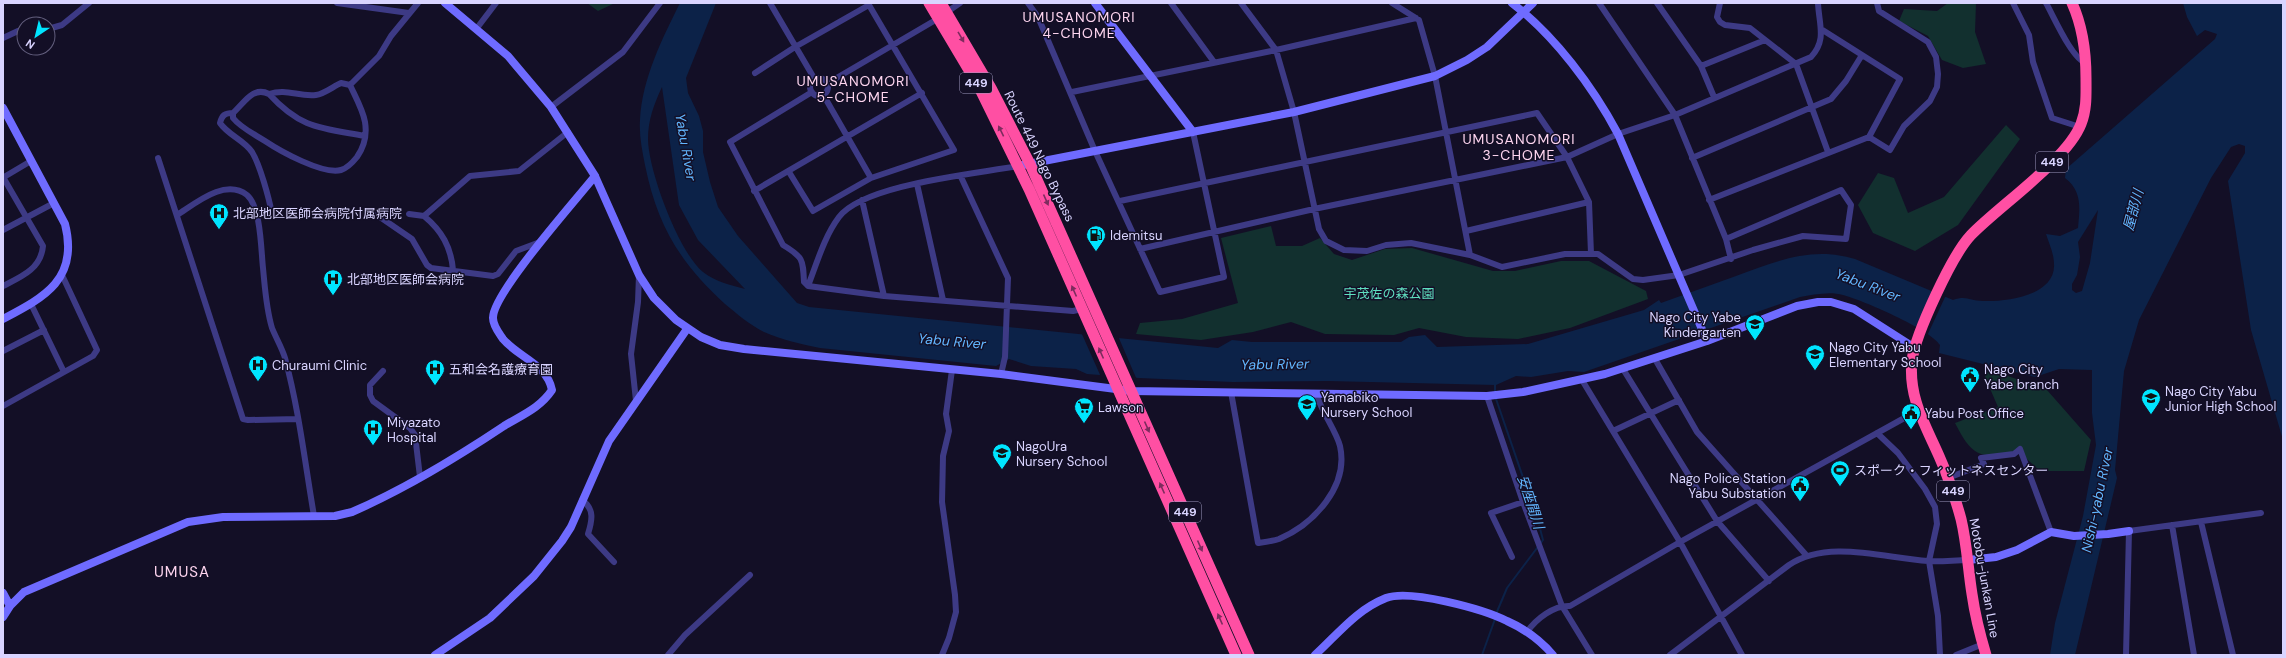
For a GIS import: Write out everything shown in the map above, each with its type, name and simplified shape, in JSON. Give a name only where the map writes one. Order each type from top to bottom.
[{"type":"highway","name":"Route 449 Nago Bypass","points":[[929,3],[942,11],[991,88],[1030,164],[1249,655]]},
{"type":"highway","name":"Motobu-junkan Line","points":[[1984,650],[1972,594],[1961,518],[1948,478],[1917,411],[1911,373],[1915,348],[1955,257],[1970,236],[2062,153],[2080,127],[2086,101],[2086,63],[2083,33],[2072,3]]},
{"type":"highway","name":"Route 449 Nago Bypass","points":[[942,11],[1018,166],[1112,380],[1118,390],[1236,655]]},
{"type":"street","points":[[56,27],[62,25],[89,3]]},
{"type":"street","points":[[338,3],[409,13]]},
{"type":"street","points":[[350,85],[379,56],[409,13],[418,3]]},
{"type":"street","points":[[445,3],[477,28],[508,56],[551,107],[595,176],[639,275],[664,310],[687,329],[720,344],[744,349],[1001,374],[1131,391],[1486,396],[1523,392],[1582,380],[1623,369],[1655,359],[1705,338],[1797,306],[1818,302],[1831,302],[1854,309],[1915,348]]},
{"type":"street","points":[[477,28],[496,3]]},
{"type":"street","points":[[551,107],[623,52],[660,3]]},
{"type":"street","points":[[770,3],[814,78]]},
{"type":"street","points":[[828,83],[894,45],[942,11],[960,3]]},
{"type":"street","points":[[1028,3],[1038,17],[1072,92],[1095,151],[1120,201],[1160,292],[1224,277],[1193,132],[1151,74],[1095,3]]},
{"type":"street","points":[[1171,3],[1214,62]]},
{"type":"street","points":[[1241,3],[1276,50],[1294,112],[1319,229],[1326,241],[1344,250],[1367,251],[1386,245],[1411,243],[1470,255],[1502,267],[1565,254],[1598,254],[1633,278],[1643,280],[1679,275],[1731,259],[1753,250],[1803,236],[1846,239],[1851,205],[1841,190],[1726,239]]},
{"type":"street","points":[[1392,3],[1419,20],[1435,76],[1445,134],[1456,181],[1470,255]]},
{"type":"street","points":[[1512,3],[1543,30],[1604,108],[1618,134],[1686,289],[1705,338]]},
{"type":"street","points":[[808,286],[830,232],[840,217],[849,208],[876,193],[1294,112],[1435,76],[1467,60],[1487,47],[1533,3]]},
{"type":"street","points":[[1600,3],[1675,115],[1726,239],[1731,259]]},
{"type":"street","points":[[1657,3],[1701,66],[1714,97]]},
{"type":"street","points":[[1720,3],[1718,17],[1720,22],[1725,25],[1750,28],[1796,64],[1811,109],[1828,152]]},
{"type":"street","points":[[1140,249],[1314,209],[1567,157],[1618,134],[1675,115],[1714,97],[1811,57],[1819,48],[1821,29],[1818,3]]},
{"type":"street","points":[[1869,137],[1890,150],[1904,126],[1925,108],[1930,101],[1937,87],[1938,74],[1936,57],[1928,42],[1879,11],[1877,3]]},
{"type":"street","points":[[2013,3],[2029,35],[2033,62],[2052,118],[2080,127]]},
{"type":"street","points":[[2046,3],[2080,61],[2086,63]]},
{"type":"street","points":[[755,73],[795,47],[869,5],[894,45],[954,150],[871,178],[813,211],[789,172]]},
{"type":"street","points":[[1072,92],[1151,74],[1276,50],[1416,18]]},
{"type":"street","points":[[1709,200],[1869,137],[1900,79],[1821,29]]},
{"type":"street","points":[[3,38],[16,32]]},
{"type":"street","points":[[1701,66],[1765,40]]},
{"type":"street","points":[[1692,158],[1811,109],[1831,99],[1846,81],[1862,55]]},
{"type":"street","points":[[814,78],[821,78],[828,83]]},
{"type":"street","points":[[814,78],[810,85],[812,92],[818,96],[824,96]]},
{"type":"street","points":[[269,94],[280,90],[305,95],[318,95],[341,83],[350,85]]},
{"type":"street","points":[[824,96],[828,90],[828,83]]},
{"type":"street","points":[[233,113],[236,121],[272,146],[300,160],[334,171],[341,170],[354,161],[361,149],[365,136],[365,121],[350,85]]},
{"type":"street","points":[[272,214],[252,152],[224,129],[220,123],[221,117],[226,113],[233,113],[255,92],[262,90],[269,94],[283,109],[309,126],[365,136]]},
{"type":"street","points":[[812,92],[730,142],[783,245],[798,254],[803,261],[804,282],[808,286],[884,296],[1073,311],[1082,309]]},
{"type":"street","points":[[754,191],[789,172],[922,93]]},
{"type":"street","points":[[824,96],[871,178]]},
{"type":"street","points":[[3,108],[65,224],[67,233],[68,259],[62,275],[47,293],[31,304],[3,319]]},
{"type":"street","points":[[1120,201],[1204,182],[1304,164],[1537,113],[1567,157],[1589,202],[1591,254]]},
{"type":"street","points":[[424,216],[470,176],[519,171],[568,132]]},
{"type":"street","points":[[158,158],[243,419],[298,419]]},
{"type":"street","points":[[3,286],[29,272],[42,254],[43,246],[4,177],[31,161]]},
{"type":"street","points":[[3,617],[10,606],[24,592],[188,522],[223,517],[265,518],[335,516],[352,512],[420,477],[538,407],[552,390],[550,379],[546,374],[504,340],[496,328],[493,318],[496,305],[510,282],[595,176]]},
{"type":"street","points":[[961,177],[1008,278],[1005,358],[1001,374]]},
{"type":"street","points":[[917,184],[943,300]]},
{"type":"street","points":[[177,215],[203,197],[230,188],[236,189],[250,198],[258,220],[267,307],[272,328],[285,356],[298,419],[314,516]]},
{"type":"street","points":[[862,200],[884,296]]},
{"type":"street","points":[[1466,231],[1589,202]]},
{"type":"street","points":[[3,230],[54,203]]},
{"type":"street","points":[[409,214],[424,216],[444,236],[453,261],[454,270]]},
{"type":"street","points":[[377,215],[412,240],[427,265],[431,268],[493,276],[498,274],[516,251],[542,242]]},
{"type":"street","points":[[3,406],[93,356],[97,350],[62,275]]},
{"type":"street","points":[[636,402],[631,354],[638,302],[639,275]]},
{"type":"street","points":[[31,304],[64,372]]},
{"type":"street","points":[[435,655],[490,618],[534,576],[562,541],[609,441],[687,329]]},
{"type":"street","points":[[3,351],[44,330]]},
{"type":"street","points":[[1655,359],[1697,432],[1807,556]]},
{"type":"street","points":[[1623,369],[1717,521],[1769,580]]},
{"type":"street","points":[[942,655],[949,638],[956,612],[942,502],[943,456],[949,431],[946,414],[952,370]]},
{"type":"street","points":[[383,371],[370,385],[370,395],[373,401],[410,428],[415,435],[420,477]]},
{"type":"street","points":[[1582,380],[1680,542],[1722,616],[1742,655]]},
{"type":"street","points":[[1231,392],[1258,543],[1278,539],[1295,530],[1325,504],[1339,478],[1342,464],[1340,445],[1327,415],[1317,398],[1317,393]]},
{"type":"street","points":[[1486,396],[1523,502],[1562,606],[1592,655]]},
{"type":"street","points":[[1613,431],[1678,400]]},
{"type":"street","points":[[1527,632],[1536,621],[1562,606],[1570,606],[1717,521],[1917,411]]},
{"type":"street","points":[[1877,433],[1898,454],[1926,489],[1935,507],[1937,524],[1929,561],[1938,616],[1940,655]]},
{"type":"street","points":[[1948,478],[1984,464],[1982,458],[2014,454],[2020,449],[2051,532]]},
{"type":"street","points":[[582,500],[589,505],[592,512],[592,522],[588,534],[614,562]]},
{"type":"street","points":[[1512,557],[1491,513],[1523,502]]},
{"type":"street","points":[[1670,655],[1800,558],[1816,553],[1851,553],[1929,561],[1968,560],[1996,556],[2017,550],[2051,532],[2074,536],[2108,534],[2261,513]]},
{"type":"street","points":[[2201,522],[2233,655]]},
{"type":"street","points":[[2172,525],[2194,655]]},
{"type":"street","points":[[2126,655],[2129,531]]},
{"type":"street","points":[[668,655],[684,636],[750,575]]},
{"type":"street","points":[[3,593],[10,606]]},
{"type":"street","points":[[1315,655],[1364,609],[1386,598],[1399,595],[1441,601],[1496,616],[1527,632],[1553,655]]},
{"type":"street","points":[[1956,655],[1984,650]]},
{"type":"green space","points":[[587,3],[615,3],[598,11]]},
{"type":"green space","points":[[1948,3],[1976,3],[1975,32],[1986,64],[1963,68],[1942,60],[1928,36],[1899,21],[1904,9],[1937,11]]},
{"type":"green space","points":[[2006,125],[2020,139],[1958,225],[1915,251],[1873,233],[1858,205],[1878,173],[1894,178],[1908,213],[1944,197]]},
{"type":"green space","name":"宇茂佐の森公園","points":[[1271,226],[1276,246],[1302,246],[1320,238],[1334,254],[1352,260],[1385,249],[1412,248],[1493,271],[1515,271],[1561,261],[1589,261],[1646,291],[1648,299],[1570,328],[1518,339],[1466,337],[1419,328],[1394,335],[1325,334],[1291,322],[1253,332],[1201,340],[1136,334],[1140,323],[1182,319],[1238,303],[1221,238]]},
{"type":"green space","points":[[1988,369],[2047,390],[2091,440],[2084,471],[2040,471],[2018,451],[2005,454],[1986,455],[1979,453],[1967,443],[1955,423],[1998,407],[1985,377]]},
{"type":"water","points":[[680,3],[716,3],[686,78],[688,93],[699,116],[703,131],[703,152],[718,207],[738,236],[797,303],[809,307],[1218,348],[1232,340],[1252,342],[1401,342],[1409,337],[1425,335],[1437,347],[1528,344],[1644,310],[1659,300],[1661,303],[1766,265],[1795,257],[1824,254],[1839,255],[1855,259],[1953,300],[1965,298],[1978,301],[1992,301],[2028,295],[2047,283],[2052,275],[2054,260],[2046,234],[2060,236],[2078,228],[2079,200],[2071,183],[2065,178],[2066,169],[2215,39],[2217,34],[2205,30],[2197,36],[2187,17],[2183,3],[2283,3],[2283,440],[2251,330],[2228,181],[2245,153],[2245,146],[2239,144],[2231,147],[2211,178],[2139,320],[2124,371],[2115,470],[2117,478],[2075,655],[2050,655],[2055,623],[2083,516],[2096,445],[2092,413],[2092,370],[2059,369],[2035,377],[1939,353],[1940,345],[1934,338],[1910,323],[1843,295],[1827,293],[1800,297],[1584,372],[1568,371],[1531,377],[1516,376],[1496,385],[1328,381],[1233,382],[1139,378],[1087,374],[1076,369],[1031,366],[1009,359],[996,366],[820,348],[792,342],[771,335],[754,326],[725,304],[709,289],[683,258],[664,225],[656,206],[650,187],[643,154],[640,137],[640,120],[649,74],[660,45]],"holes":[[[662,87],[679,205],[698,240],[745,289],[718,281],[703,272],[684,248],[666,210],[653,170],[649,153],[648,139],[652,112]],[[2098,210],[2090,263],[2082,291],[2076,293],[2072,290],[2072,284],[2077,275],[2080,257],[2078,242]]]},
{"type":"pier","points":[[1933,290],[1946,295],[1927,336],[1915,329]]},
{"type":"pier","points":[[1081,332],[1118,336],[1137,380],[1101,377]]},
{"type":"waterway","name":"安座間川","points":[[1495,382],[1495,392]]},
{"type":"waterway","name":"安座間川","points":[[1495,396],[1538,521],[1543,540],[1507,588],[1496,614]]},
{"type":"waterway","name":"安座間川","points":[[1482,655],[1495,619]]},
{"type":"place","name":"北部地区医師会病院付属病院","points":[[219,230]]},
{"type":"place","name":"Idemitsu","points":[[1096,252]]},
{"type":"place","name":"北部地区医師会病院","points":[[333,296]]},
{"type":"place","name":"Nago City Yabe Kindergarten","points":[[1755,341]]},
{"type":"place","name":"Nago City Yabu Elementary School","points":[[1815,371]]},
{"type":"place","name":"Churaumi Clinic","points":[[258,382]]},
{"type":"place","name":"五和会名護療育園","points":[[435,386]]},
{"type":"place","name":"Nago City Yabe branch","points":[[1970,393]]},
{"type":"place","name":"Nago City Yabu Junior High School","points":[[2151,415]]},
{"type":"place","name":"Yamabiko Nursery School","points":[[1307,421]]},
{"type":"place","name":"Lawson","points":[[1084,424]]},
{"type":"place","name":"Yabu Post Office","points":[[1911,430]]},
{"type":"place","name":"Miyazato Hospital","points":[[373,446]]},
{"type":"place","name":"NagoUra Nursery School","points":[[1002,470]]},
{"type":"place","name":"スポーク・フィットネスセンター","points":[[1840,487]]},
{"type":"place","name":"Nago Police Station Yabu Substation","points":[[1800,502]]},
{"type":"district","name":"UMUSANOMORI 4-CHOME","points":[[1079,26]]},
{"type":"district","name":"UMUSANOMORI 5-CHOME","points":[[853,90]]},
{"type":"district","name":"UMUSANOMORI 3-CHOME","points":[[1519,148]]},
{"type":"district","name":"UMUSA","points":[[182,572]]},
{"type":"water label","name":"Yabu River","points":[[686,147]]},
{"type":"water label","name":"屋部川","points":[[2133,210]]},
{"type":"water label","name":"Yabu River","points":[[1868,285]]},
{"type":"water label","name":"Yabu River","points":[[952,341]]},
{"type":"water label","name":"Yabu River","points":[[1275,364]]},
{"type":"water label","name":"Nishi-yabu River","points":[[2097,500]]}]
